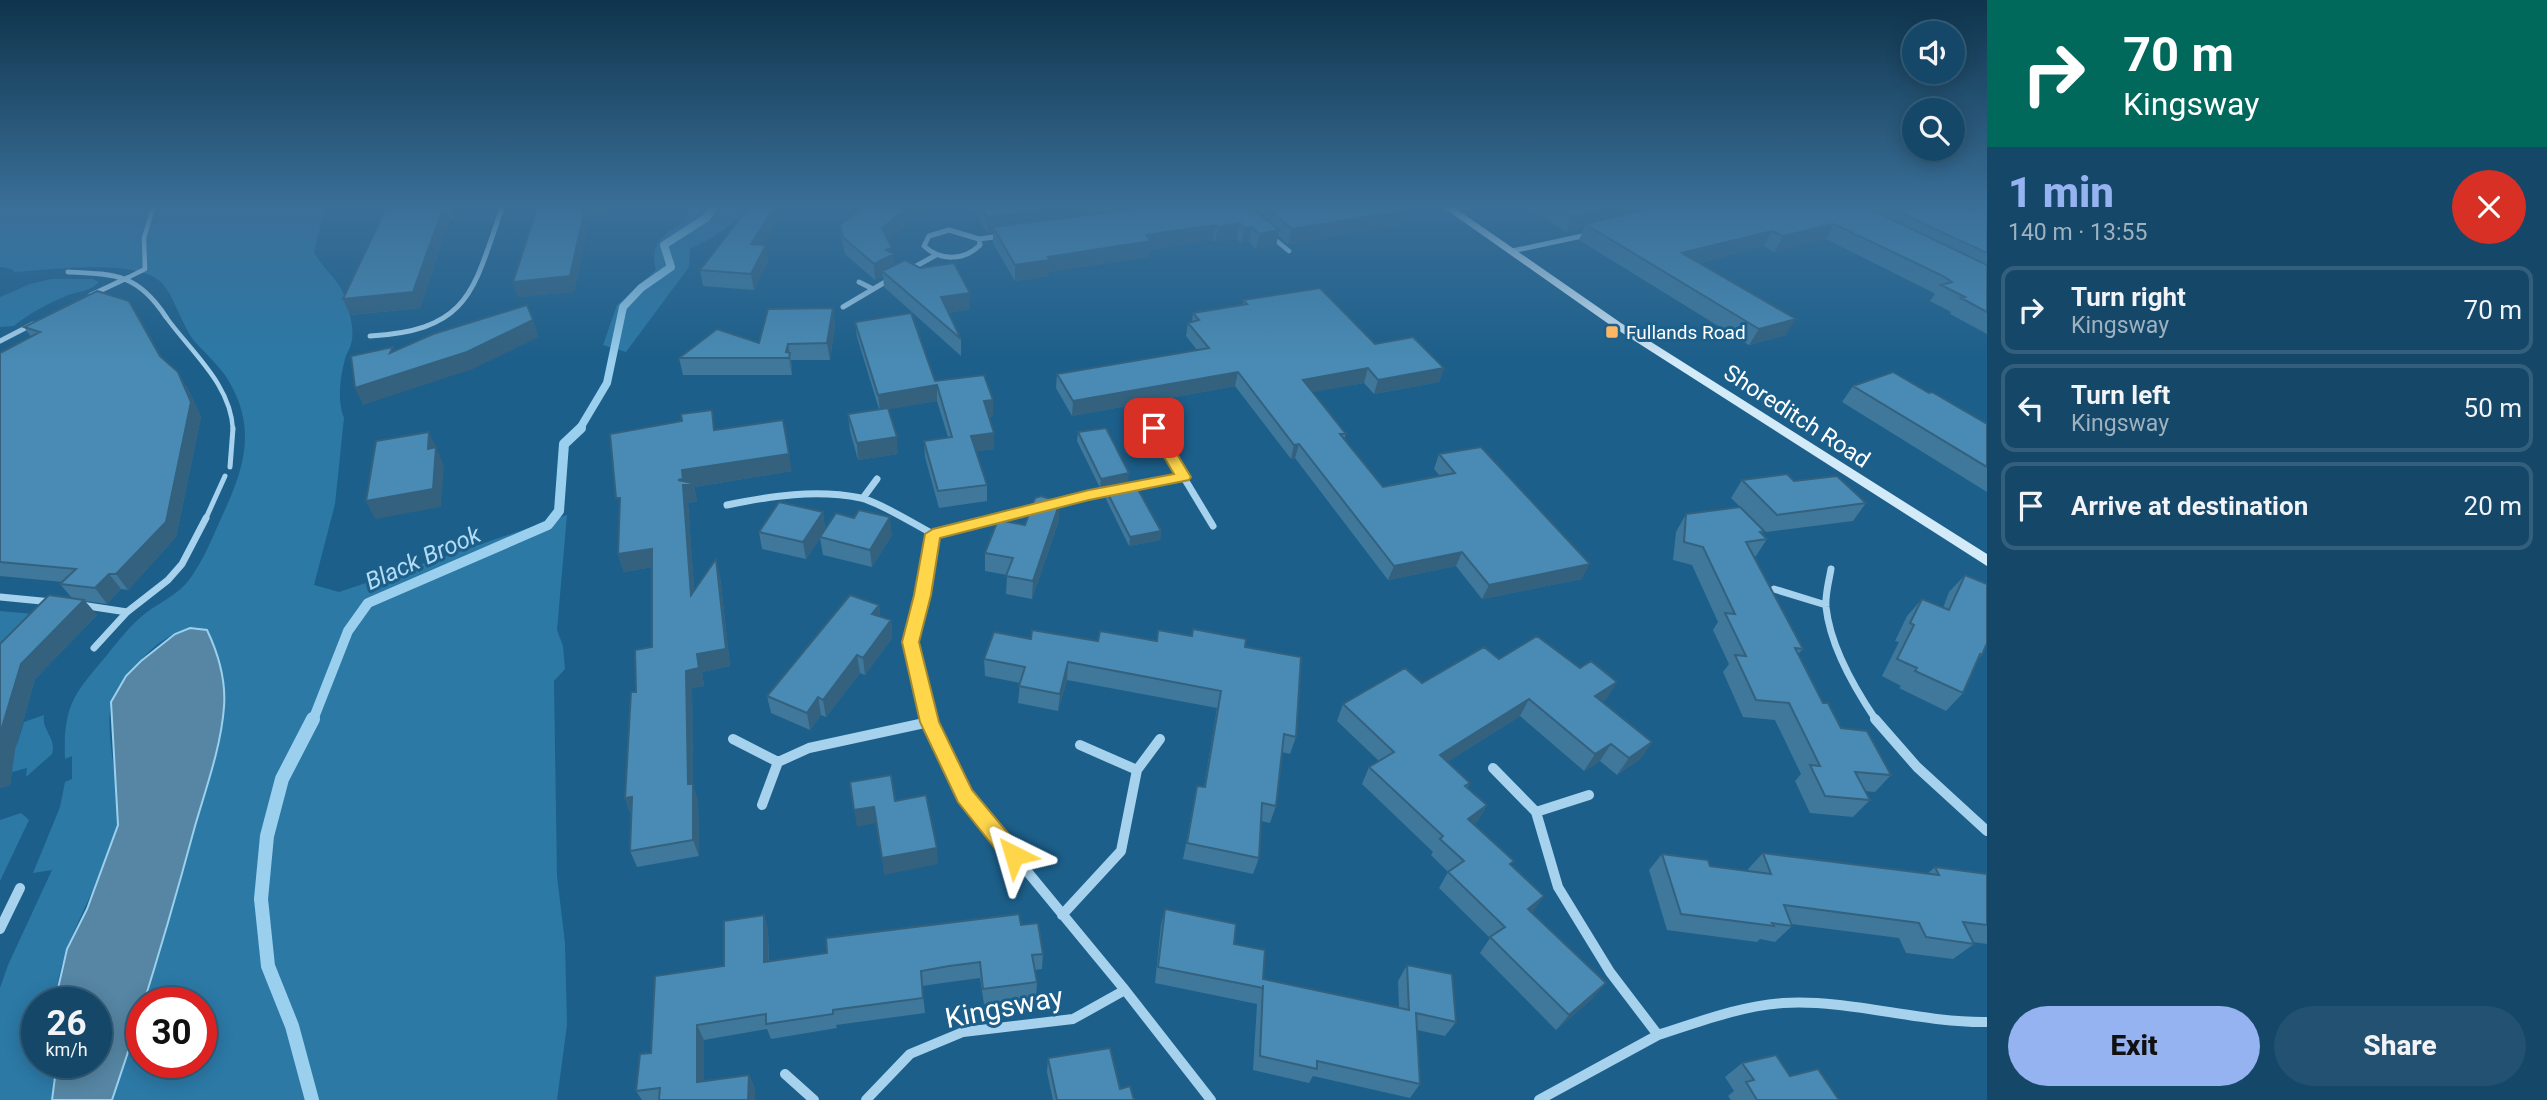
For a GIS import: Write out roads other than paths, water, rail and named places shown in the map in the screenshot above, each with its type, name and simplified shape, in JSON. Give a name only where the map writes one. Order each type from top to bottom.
[{"type":"main road","name":"Shoreditch Road","points":[[1524,259],[1722,394],[1987,561]]},
{"type":"street","points":[[370,336],[392,335],[420,328],[456,310],[470,294],[483,259]]},
{"type":"street","points":[[844,307],[871,288],[927,259]]},
{"type":"street","points":[[68,272],[127,278],[145,286],[166,317]]},
{"type":"street","points":[[84,298],[127,278]]},
{"type":"street","points":[[859,282],[871,288]]},
{"type":"street","points":[[2,338],[37,321]]},
{"type":"street","points":[[1154,428],[1213,526]]},
{"type":"street","points":[[727,505],[776,495],[863,499],[933,534],[1082,497],[1184,477]]},
{"type":"street","points":[[863,499],[877,479]]},
{"type":"street","points":[[94,648],[127,612],[168,580],[182,564],[206,518]]},
{"type":"street","points":[[933,534],[923,595],[911,642],[929,722],[965,796],[1125,990],[1211,1100]]},
{"type":"street","points":[[1830,569],[1826,605],[1840,656],[1853,687],[1870,714],[1899,749],[1987,831]]},
{"type":"street","points":[[1774,589],[1826,605]]},
{"type":"street","points":[[0,597],[65,603]]},
{"type":"street","points":[[77,604],[127,612]]},
{"type":"street","points":[[762,805],[778,762],[809,748],[929,722]]},
{"type":"street","points":[[733,739],[778,762]]},
{"type":"street","points":[[1062,915],[1121,851],[1137,770],[1160,739]]},
{"type":"street","points":[[1080,745],[1137,770]]},
{"type":"street","points":[[1493,768],[1536,812],[1558,887],[1610,972],[1658,1035]]},
{"type":"street","points":[[1536,812],[1589,796]]},
{"type":"street","points":[[0,929],[20,888]]},
{"type":"street","name":"Kingsway","points":[[866,1100],[911,1054],[963,1032],[1073,1019],[1125,990]]},
{"type":"street","points":[[1539,1100],[1658,1035],[1730,1013],[1798,1002],[1953,1024],[1987,1022]]},
{"type":"street","points":[[785,1073],[814,1100]]},
{"type":"lane","points":[[127,278],[145,269],[143,259]]},
{"type":"lane","points":[[166,317],[218,382],[225,395],[233,425],[230,467]]},
{"type":"lane","points":[[206,518],[225,476]]},
{"type":"waterway","name":"Black Brook","points":[[579,430],[607,383],[623,307],[641,288],[671,267],[669,259]]},
{"type":"waterway","name":"Black Brook","points":[[313,720],[348,631],[368,603],[548,525],[559,511],[564,444],[579,430]]},
{"type":"waterway","name":"Black Brook","points":[[312,1100],[292,1026],[268,966],[261,899],[267,836],[282,779],[313,719]]},
{"type":"place","name":"Fullands Road","points":[[1612,332]]}]
